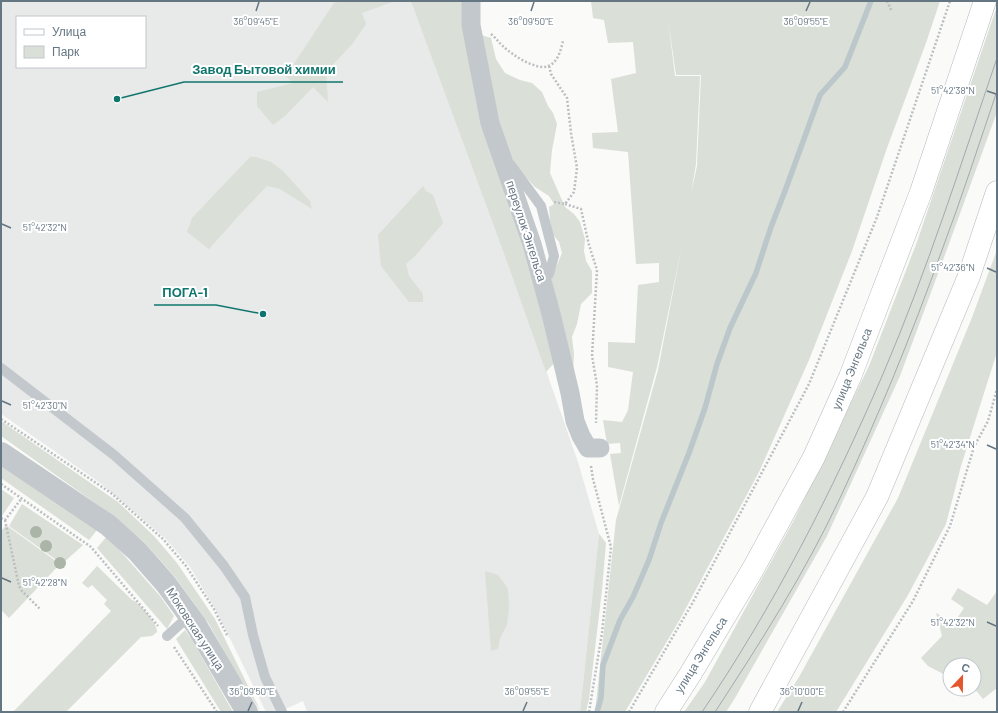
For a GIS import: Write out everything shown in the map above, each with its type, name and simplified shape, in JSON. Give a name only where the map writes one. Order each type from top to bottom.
[{"type":"main road","name":"улица Энгельса","points":[[666,712],[753,569],[814,457],[850,377],[921,192],[985,1]]},
{"type":"main road","points":[[760,712],[877,497],[969,276],[997,192]]},
{"type":"street","name":"переулок Энгельса","points":[[471,1],[473,32],[490,123],[532,244],[541,275],[570,393],[575,421],[581,436],[594,448]]},
{"type":"street","name":"Моковская улица","points":[[1,453],[108,525],[137,552],[166,584],[190,616],[247,712]]},
{"type":"lane","points":[[498,146],[541,206],[554,256],[549,274],[541,275]]},
{"type":"lane","points":[[1,368],[114,455],[185,518],[224,566],[244,597],[265,677],[282,712]]},
{"type":"lane","points":[[167,636],[190,616]]},
{"type":"path","points":[[886,1],[892,12]]},
{"type":"path","points":[[628,712],[693,602],[809,384],[877,218],[950,1]]},
{"type":"path","points":[[490,32],[504,48],[520,59],[541,68],[549,66],[559,56],[563,41]]},
{"type":"path","points":[[549,66],[551,74],[567,98],[577,168],[574,192],[565,204]]},
{"type":"path","points":[[532,193],[549,201],[582,209],[589,245],[597,270],[592,356],[596,385],[593,479],[611,547],[602,632],[589,712]]},
{"type":"path","points":[[843,712],[913,601],[950,526],[974,447],[988,421],[997,389]]},
{"type":"path","points":[[1,484],[91,547],[167,636],[216,712]]},
{"type":"path","points":[[22,498],[5,520],[19,586],[40,609]]},
{"type":"path","points":[[1,518],[5,520]]},
{"type":"shaded area","points":[[1,1],[413,1],[506,256],[578,462],[599,534],[580,712],[307,712],[303,701],[279,712],[266,712],[216,610],[190,567],[165,538],[99,482],[1,414]]},
{"type":"green space","points":[[343,1],[395,1],[362,13],[366,24],[353,43],[326,72],[328,102],[313,87],[286,115],[273,125],[257,106],[257,92],[293,83],[286,76],[334,3]]},
{"type":"green space","points":[[411,1],[465,1],[558,359],[546,372],[505,256]]},
{"type":"green space","points":[[591,1],[940,1],[852,251],[809,360],[759,472],[679,621],[625,712],[595,712],[616,520],[658,370],[682,245],[657,367],[619,506],[610,454],[621,453],[620,443],[607,444],[603,420],[622,422],[628,410],[633,372],[608,367],[608,342],[635,343],[638,285],[659,282],[659,263],[636,264],[628,152],[593,148],[592,133],[618,132],[611,79],[636,73],[633,42],[608,43],[604,20],[593,18]],"holes":[[[668,19],[676,75],[701,75],[697,166],[691,194],[696,164],[700,76],[675,76]]]},
{"type":"green space","points":[[997,6],[997,112],[900,376],[827,536],[726,712],[684,712],[705,682],[794,520],[869,366],[917,242]]},
{"type":"green space","points":[[481,35],[491,38],[496,59],[505,73],[520,80],[532,83],[542,92],[557,124],[552,150],[550,173],[565,207],[574,214],[580,222],[585,239],[584,251],[586,261],[592,271],[592,293],[581,304],[577,324],[572,337],[574,354],[573,378],[550,279],[562,253],[559,242],[551,232],[549,207],[554,204],[549,196],[535,187],[519,170],[502,141]]},
{"type":"green space","points":[[250,157],[256,157],[271,162],[283,171],[310,201],[312,209],[280,189],[267,186],[209,249],[187,232],[192,218]]},
{"type":"green space","points":[[423,186],[426,191],[433,195],[443,223],[415,256],[406,264],[409,276],[423,294],[423,302],[409,302],[381,266],[378,235]]},
{"type":"green space","points":[[997,250],[997,352],[961,466],[946,524],[908,595],[836,712],[777,712],[799,677],[898,498],[971,320]]},
{"type":"green space","points":[[1,421],[118,502],[154,536],[177,563],[215,619],[261,712],[235,671],[209,624],[175,577],[144,542],[105,510],[1,436]]},
{"type":"green space","points":[[1,463],[97,530],[89,540],[1,478]]},
{"type":"green space","points":[[1,489],[14,498],[2,516],[1,515]]},
{"type":"green space","points":[[22,504],[83,545],[62,564],[9,526]]},
{"type":"green space","points":[[6,525],[60,564],[9,618],[1,610],[1,531]]},
{"type":"green space","points":[[599,534],[606,543],[602,590],[589,699],[586,712],[580,712]]},
{"type":"green space","points":[[107,536],[160,596],[174,616],[167,629],[97,548]]},
{"type":"green space","points":[[97,566],[143,609],[151,619],[157,632],[152,636],[141,637],[66,712],[13,712],[111,611],[104,604],[107,600],[92,585],[88,588],[82,583]]},
{"type":"green space","points":[[485,571],[498,575],[508,589],[509,607],[507,625],[500,638],[498,649],[491,651]]},
{"type":"green space","points":[[958,588],[987,605],[997,591],[997,688],[983,699],[981,697],[982,657],[942,657],[942,673],[928,666],[921,658],[942,636],[936,613],[954,623],[964,608],[951,599]]},
{"type":"green space","points":[[185,630],[233,712],[221,712],[176,639]]},
{"type":"waterway","points":[[597,712],[601,698],[603,665],[620,620],[633,597],[649,560],[661,523],[705,408],[717,364],[730,328],[756,273],[771,227],[820,95],[845,67],[871,1]]},
{"type":"tram line","points":[[702,712],[728,672],[777,590],[822,505],[864,418],[899,335],[929,257],[997,58]]},
{"type":"tram line","points":[[715,712],[765,634],[797,580],[826,526],[854,468],[919,313],[997,91]]},
{"type":"place","name":"Завод Бытовой химии","points":[[117,99]]},
{"type":"place","name":"ПОГА-1","points":[[263,314]]}]
